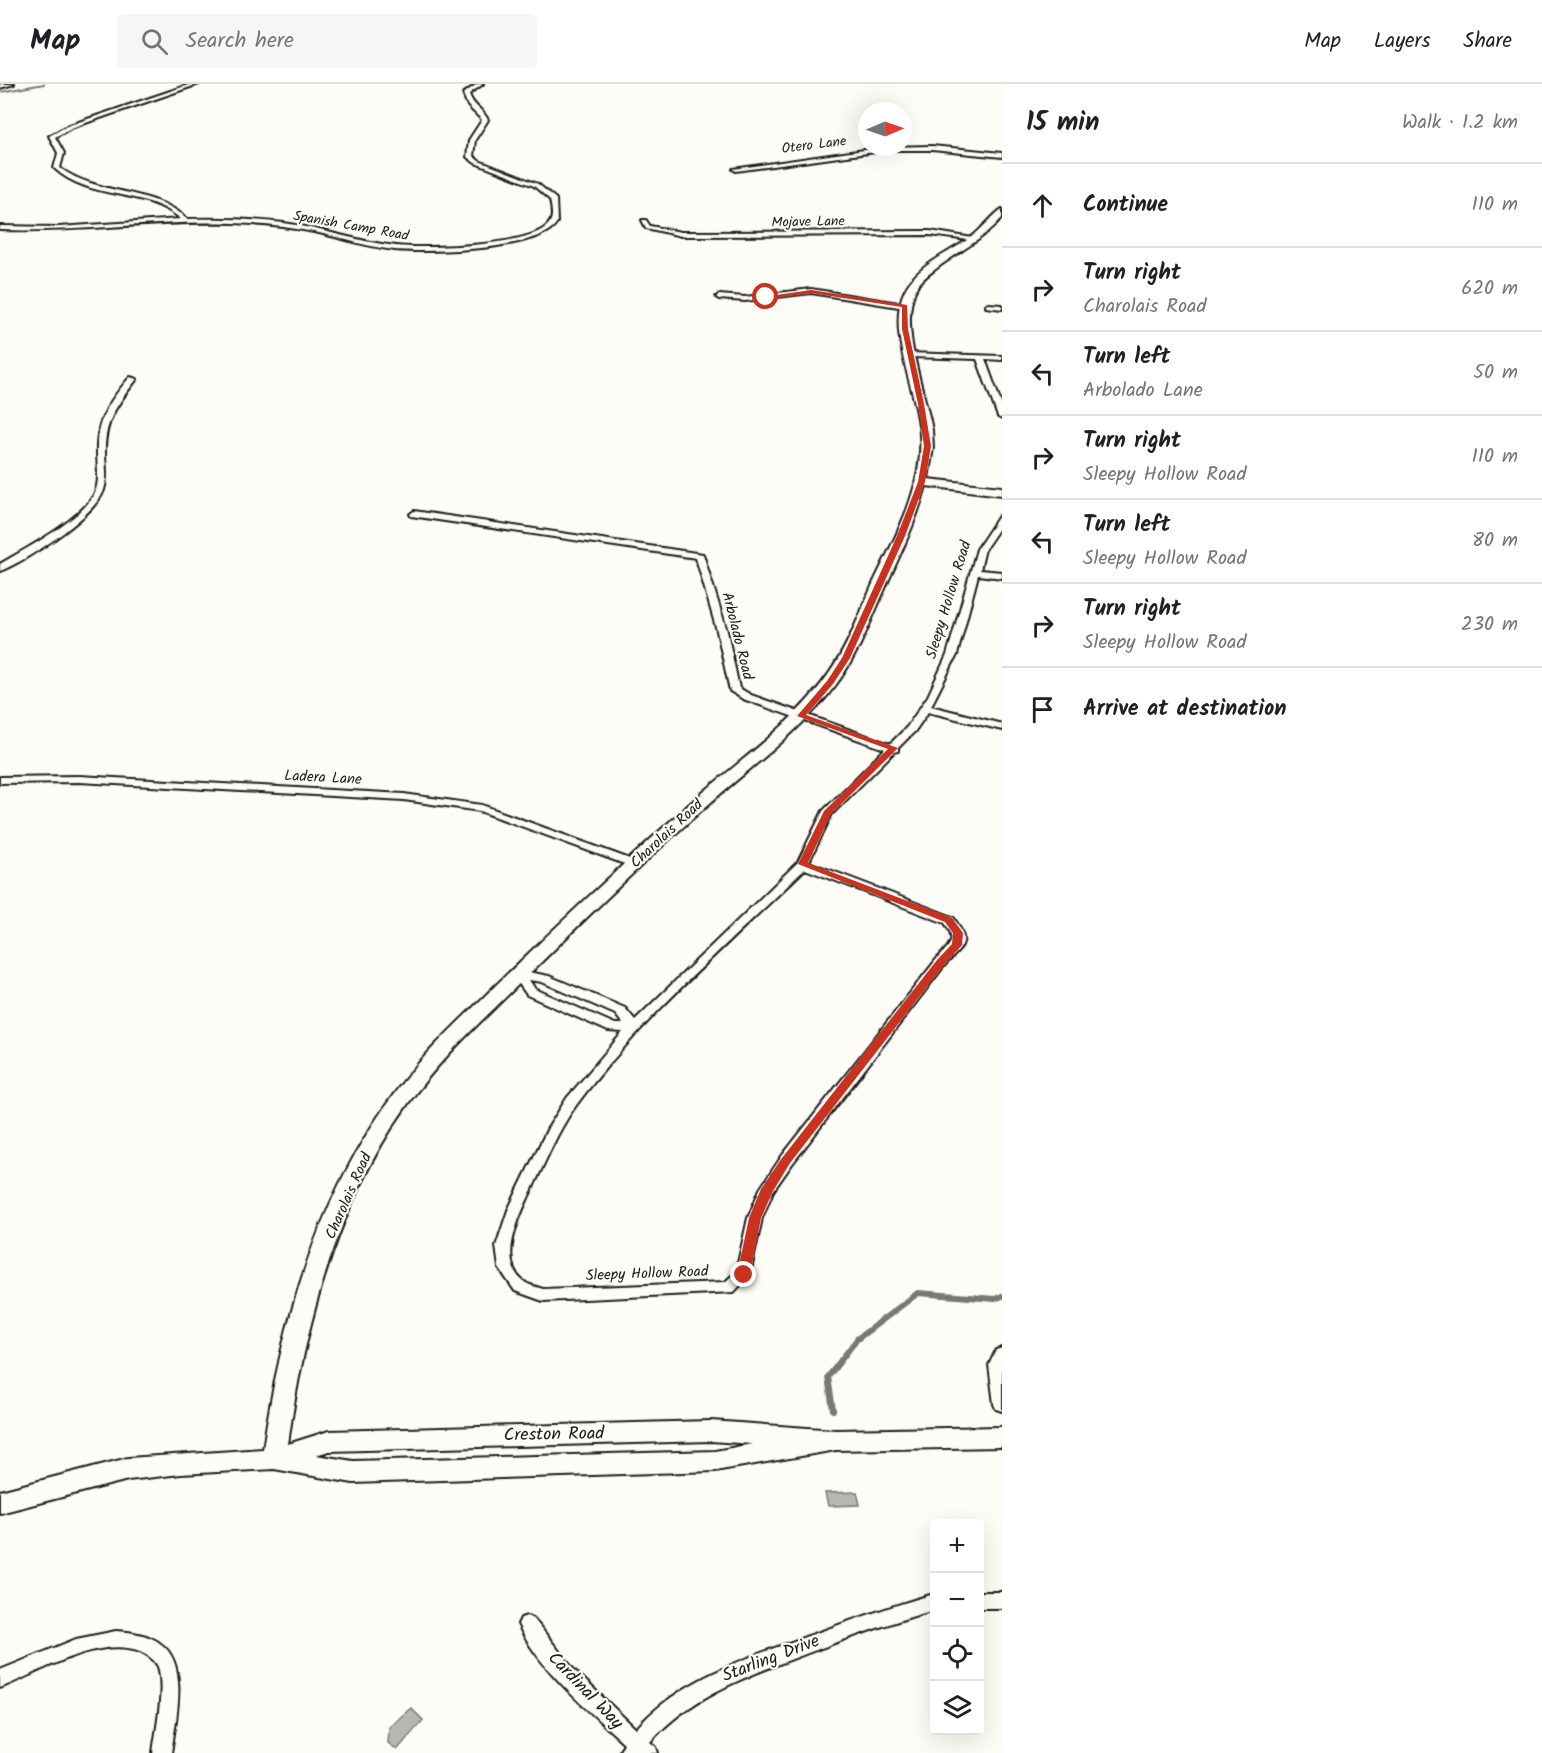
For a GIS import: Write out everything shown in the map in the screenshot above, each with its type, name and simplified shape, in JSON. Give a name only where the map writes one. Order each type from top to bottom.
[{"type":"street","points":[[0,86],[10,84]]},
{"type":"street","points":[[186,221],[180,214],[165,206],[94,188],[65,177],[57,168],[61,153],[52,136],[69,127],[196,84]]},
{"type":"street","name":"Spanish Camp Road","points":[[0,228],[60,229],[186,221],[231,221],[276,224],[381,246],[413,249],[494,245],[537,235],[550,227],[555,218],[553,199],[548,193],[536,185],[477,162],[470,157],[472,140],[485,120],[470,105],[466,94],[480,84]]},
{"type":"street","name":"Otero Lane","points":[[736,169],[890,148],[933,148],[1002,155]]},
{"type":"street","name":"Charolais Road","points":[[274,1459],[294,1342],[309,1292],[352,1180],[400,1101],[440,1052],[519,974],[697,806],[801,716],[830,682],[846,658],[922,482],[927,446],[921,404],[905,329],[905,306],[916,281],[938,262],[976,238],[1002,212]]},
{"type":"street","name":"Mojave Lane","points":[[644,221],[648,227],[681,234],[930,233],[976,238]]},
{"type":"street","points":[[719,297],[745,299],[811,291],[905,306]]},
{"type":"street","points":[[988,306],[1002,307]]},
{"type":"street","points":[[910,355],[1002,358]]},
{"type":"street","points":[[981,357],[1002,417]]},
{"type":"street","points":[[0,568],[84,512],[97,498],[104,473],[101,455],[102,426],[107,411],[133,379]]},
{"type":"street","points":[[922,482],[1002,491]]},
{"type":"street","name":"Arbolado Road","points":[[414,514],[700,556],[722,631],[734,689],[747,697],[801,716]]},
{"type":"street","name":"Sleepy Hollow Road","points":[[802,864],[949,920],[958,933],[957,945],[940,963],[786,1160],[767,1189],[755,1218],[744,1275],[729,1288],[543,1295],[520,1287],[506,1268],[503,1246],[516,1210],[553,1131],[572,1101],[634,1028],[802,864],[827,813],[911,729],[926,708],[952,655],[985,539],[1002,518]]},
{"type":"street","points":[[976,572],[1002,575]]},
{"type":"street","points":[[926,708],[1002,727]]},
{"type":"street","points":[[801,716],[894,748]]},
{"type":"street","name":"Ladera Lane","points":[[0,780],[89,780],[404,797],[457,803],[504,814],[634,864]]},
{"type":"street","points":[[519,974],[531,992],[613,1028],[634,1028]]},
{"type":"street","points":[[519,974],[545,979],[620,1011],[634,1028]]},
{"type":"street","points":[[1002,1354],[997,1365],[1002,1404]]},
{"type":"street","name":"Creston Road","points":[[0,1502],[128,1470],[181,1464],[274,1459],[353,1472],[715,1461],[836,1440],[1002,1437]]},
{"type":"street","points":[[984,1600],[1002,1600]]},
{"type":"street","name":"Starling Drive","points":[[638,1749],[659,1719],[701,1687],[729,1673],[895,1612],[930,1603]]},
{"type":"street","name":"Cardinal Way","points":[[526,1624],[536,1640],[594,1705],[638,1749]]},
{"type":"street","points":[[0,1679],[69,1650],[119,1638],[141,1641],[158,1651],[168,1668],[162,1753]]},
{"type":"shaded area","points":[[857,1492],[860,1505],[828,1506],[825,1493]]},
{"type":"shaded area","points":[[411,1708],[423,1720],[397,1750],[388,1743],[389,1727]]},
{"type":"waterway","points":[[0,92],[44,84]]},
{"type":"waterway","points":[[833,1410],[828,1377],[857,1339],[918,1293],[995,1299],[1002,1296]]},
{"type":"route","points":[[744,1275],[755,1218],[767,1189],[786,1160],[940,963],[957,945],[958,933],[949,920],[922,908],[802,864],[827,813],[894,748],[801,716],[830,682],[859,633],[922,482],[927,446],[925,425],[905,329],[905,306],[811,291],[766,297]]}]
